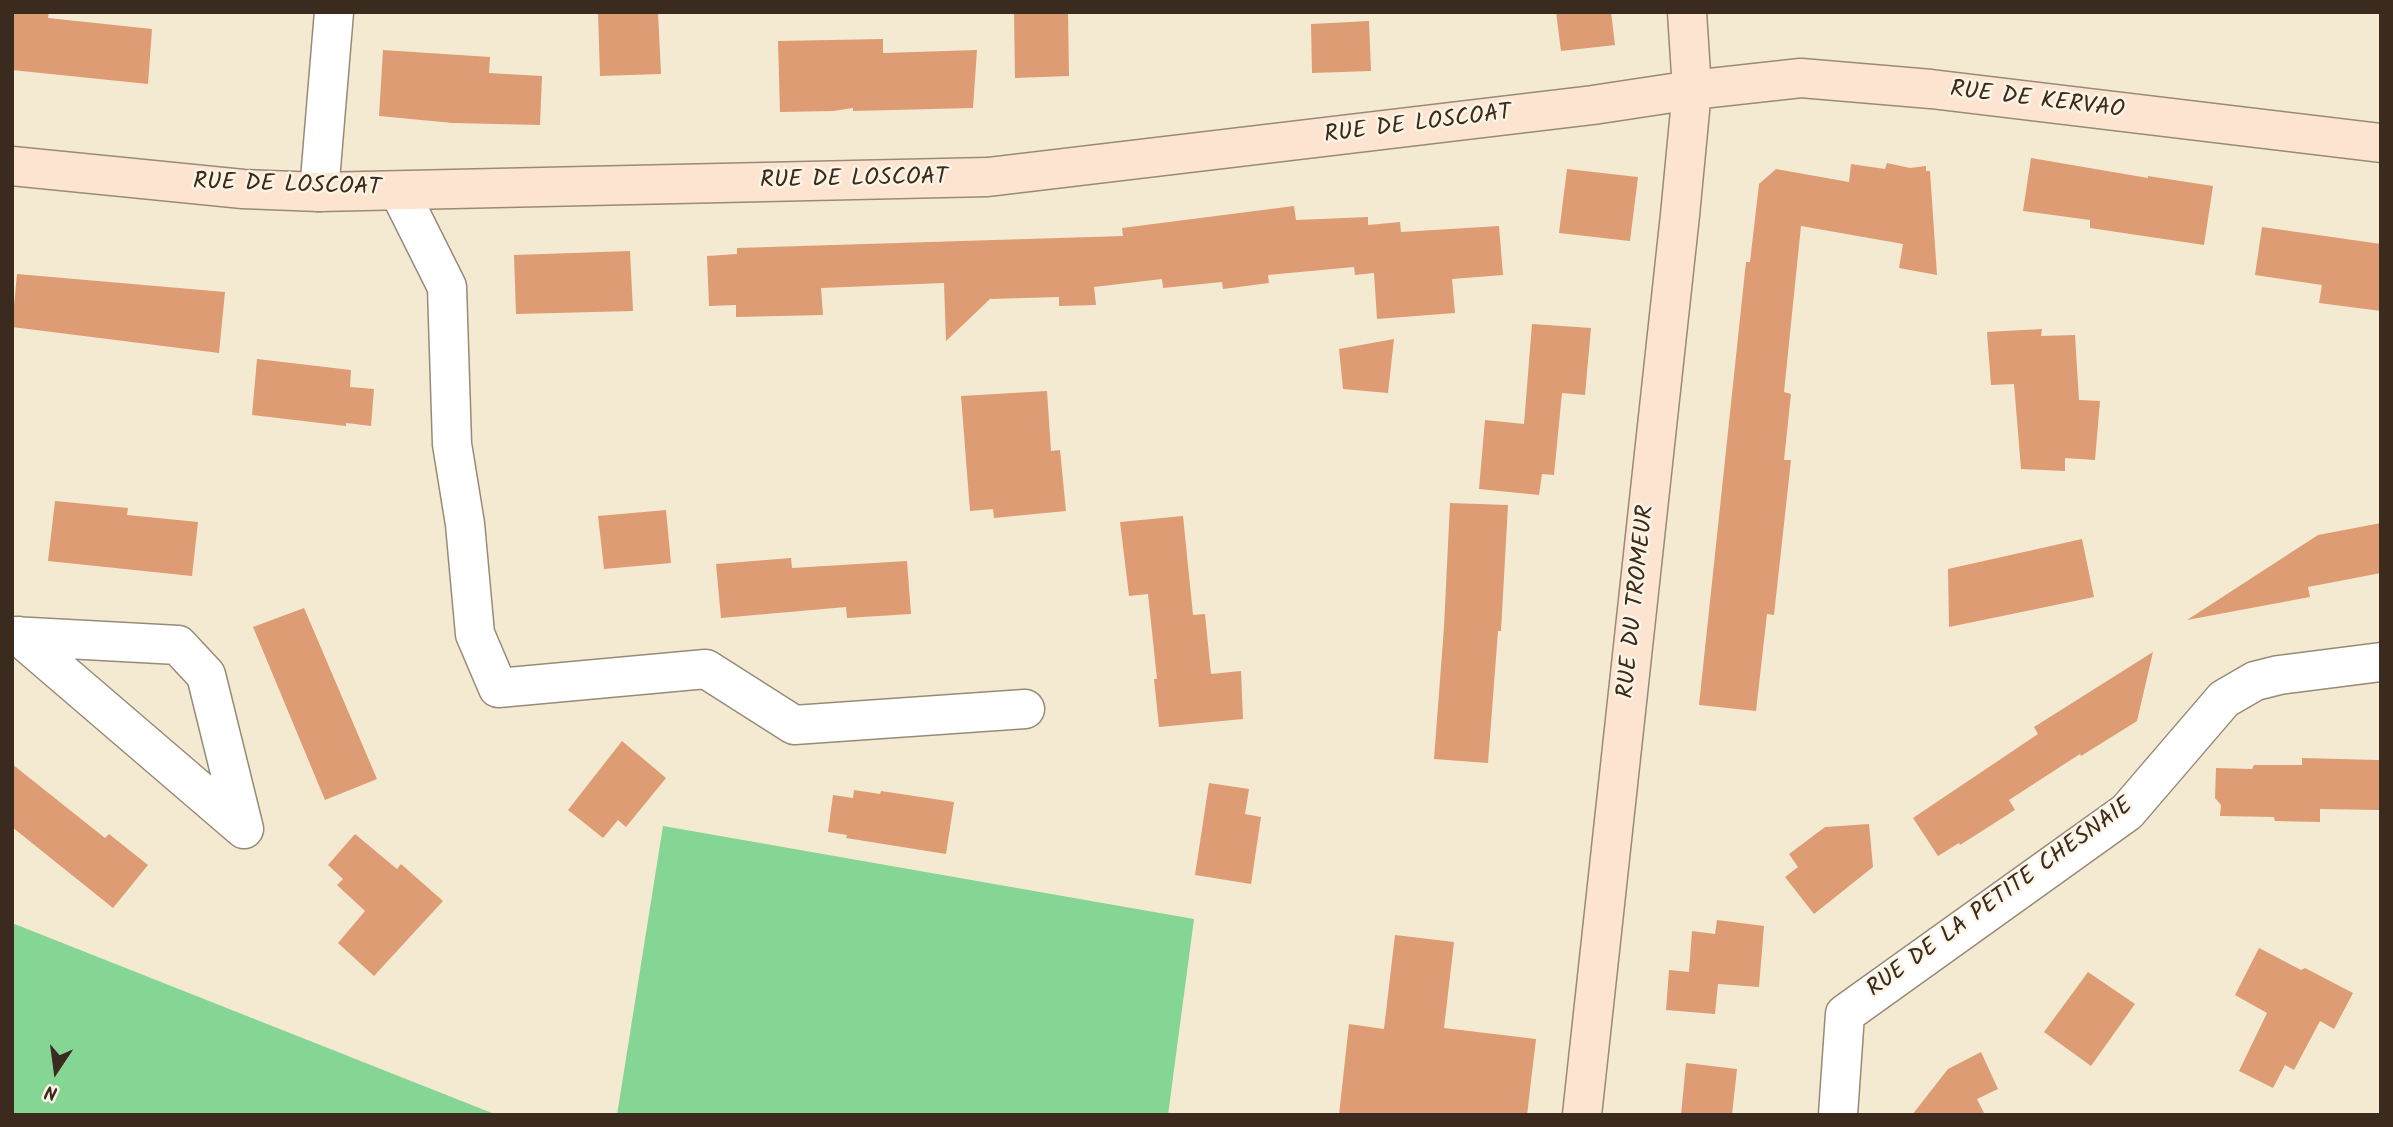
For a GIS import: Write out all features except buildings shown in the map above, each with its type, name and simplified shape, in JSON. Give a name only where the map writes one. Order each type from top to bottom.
[{"type":"main road","name":"RUE DU TROMEUR","points":[[1582,1115],[1692,90],[1687,12]]},
{"type":"main road","name":"RUE DE KERVAO","points":[[1692,90],[1801,78],[1931,89],[2381,143]]},
{"type":"main road","name":"RUE DE LOSCOAT","points":[[12,166],[243,189],[319,192],[988,177],[1593,105],[1692,90]]},
{"type":"street","points":[[319,192],[334,12]]},
{"type":"street","points":[[399,191],[447,287],[452,444],[465,524],[475,634],[499,688],[706,669],[794,725],[1025,709]]},
{"type":"street","points":[[15,636],[178,645],[206,675],[244,829],[39,654],[15,636]]},
{"type":"street","name":"RUE DE LA PETITE CHESNAIE","points":[[1838,1115],[1844,1014],[2127,812],[2224,699],[2255,681],[2279,675],[2381,662]]},
{"type":"green space","points":[[663,826],[1194,919],[1168,1115],[617,1115]]},
{"type":"green space","points":[[12,923],[497,1115],[12,1115]]}]
